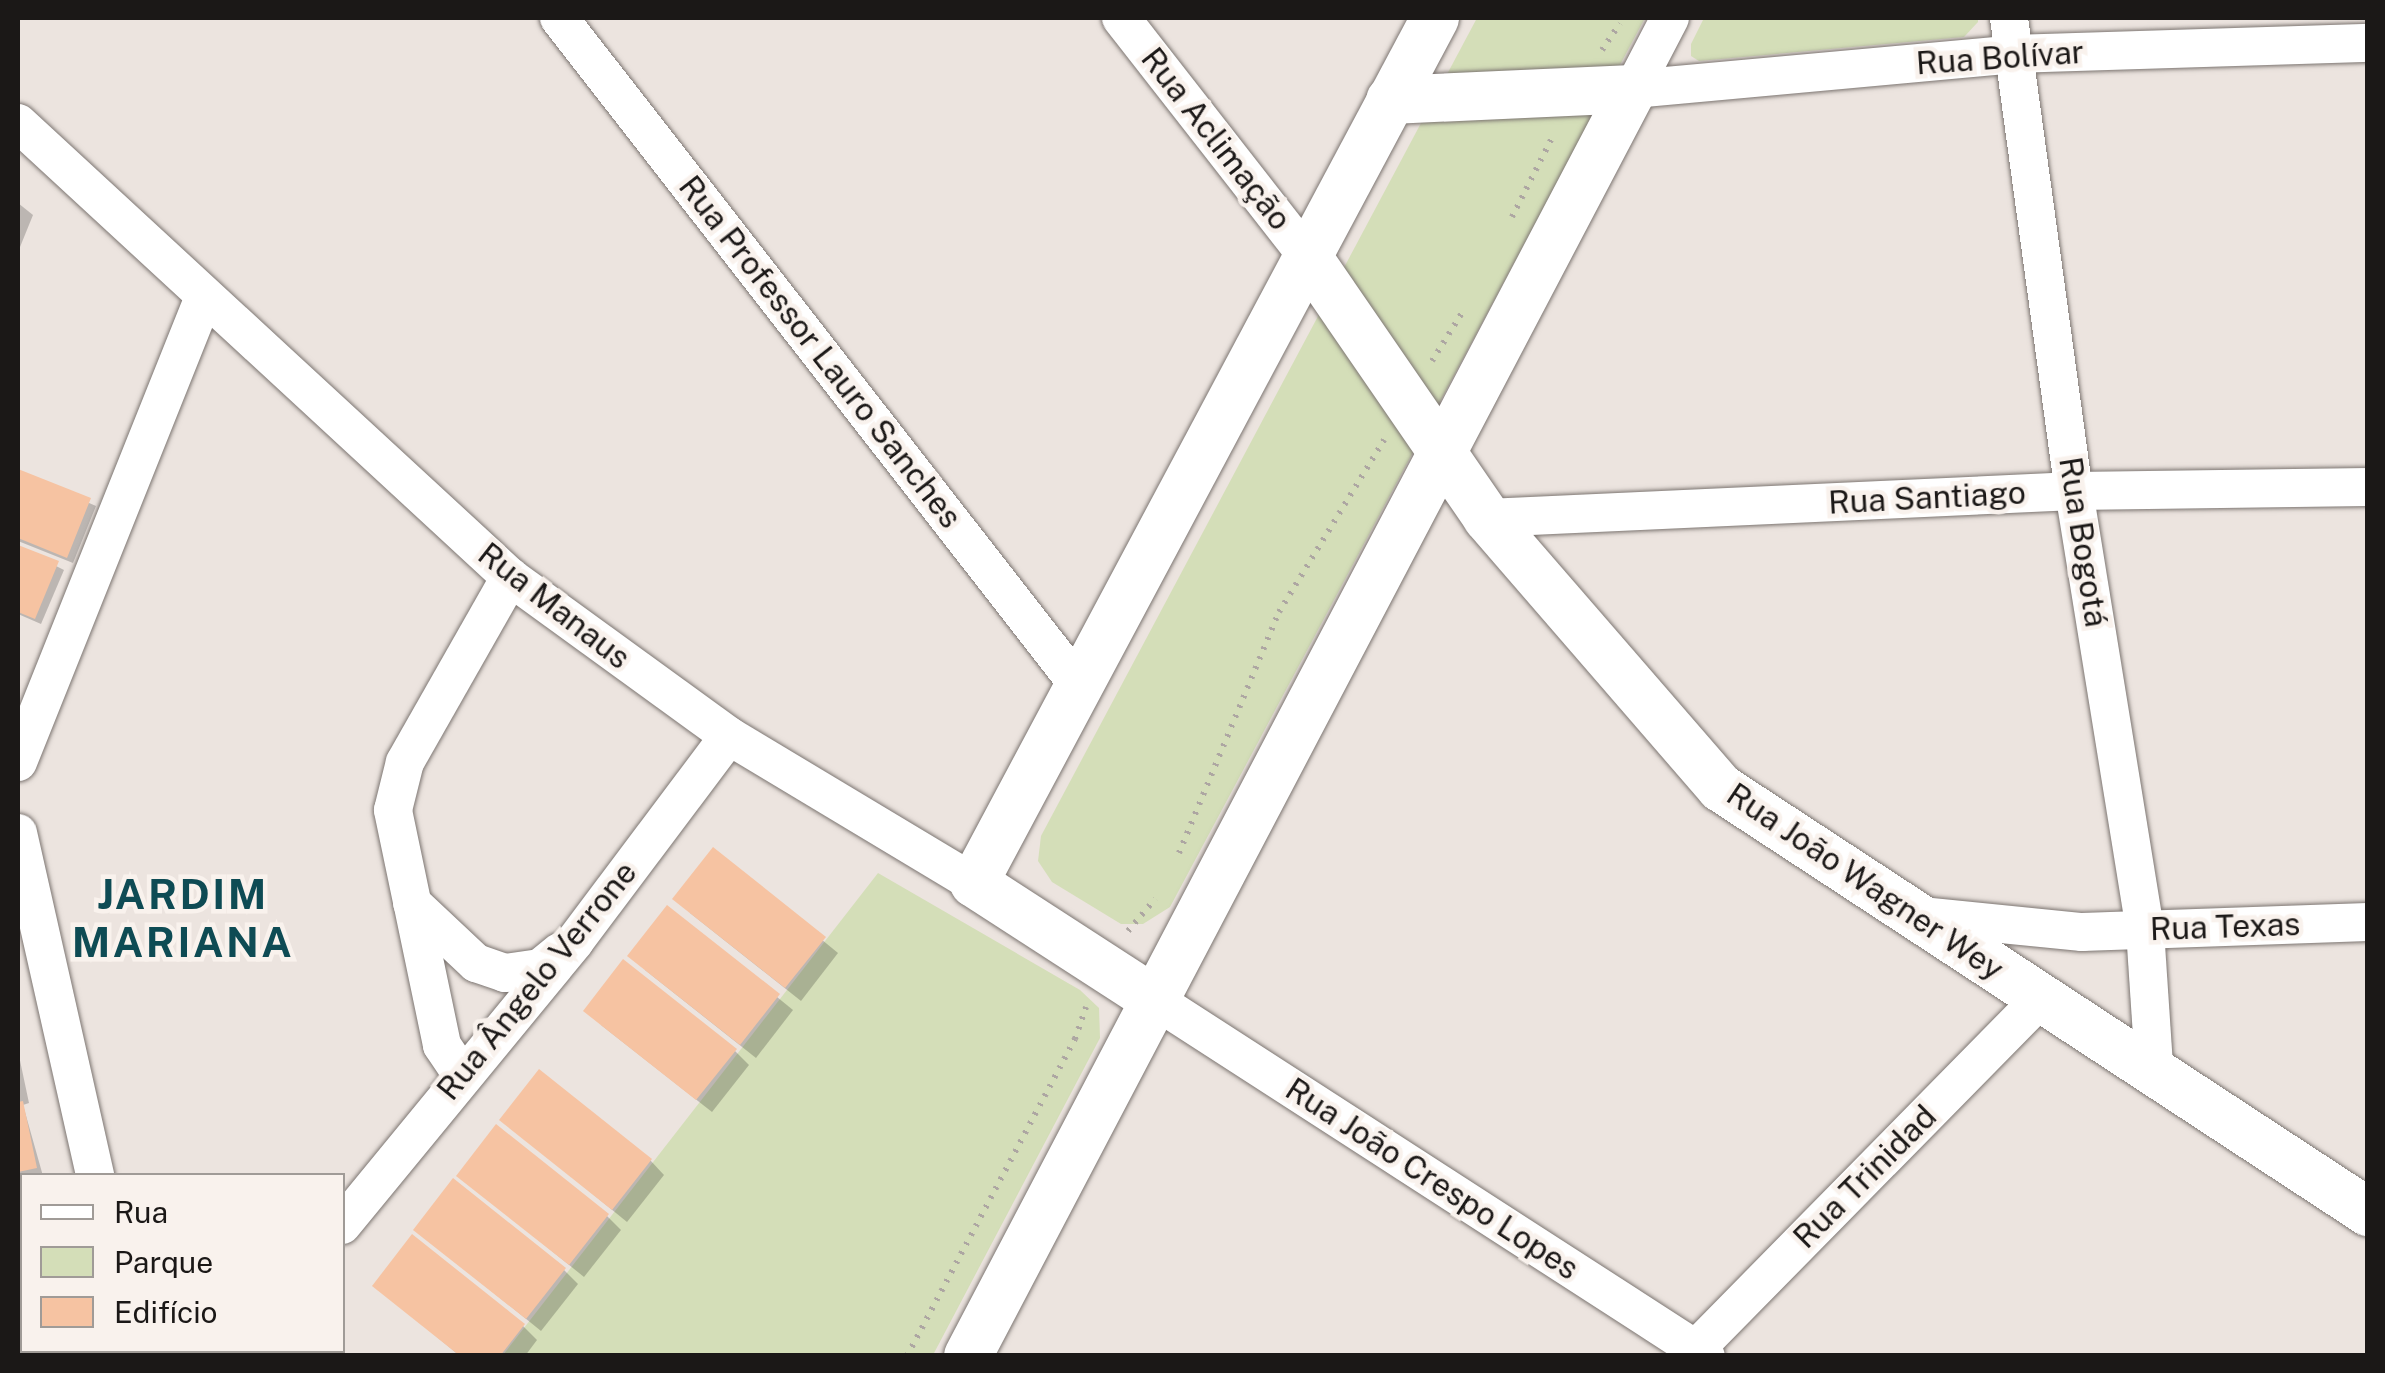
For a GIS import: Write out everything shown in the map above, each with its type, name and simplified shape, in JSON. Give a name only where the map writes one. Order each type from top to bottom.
[{"type":"street","name":"Rua Professor Lauro Sanches","points":[[559,18],[1080,687]]},
{"type":"street","name":"Rua Aclimação","points":[[1121,18],[1310,260]]},
{"type":"street","points":[[974,884],[1310,260],[1435,18]]},
{"type":"street","points":[[968,1356],[1445,455],[1670,18]]},
{"type":"street","name":"Rua Bolívar","points":[[1632,89],[2012,36],[2368,43]]},
{"type":"street","name":"Rua Bogotá","points":[[2012,36],[2074,491],[2145,930],[2154,1067]]},
{"type":"street","points":[[1390,100],[1632,89]]},
{"type":"street","name":"Rua Manaus","points":[[18,123],[510,577],[729,736],[974,884],[1158,1002]]},
{"type":"street","name":"Rua João Wagner Wey","points":[[1310,260],[1488,518],[1721,788],[2041,998],[2154,1067],[2368,1212]]},
{"type":"street","points":[[18,762],[204,298]]},
{"type":"street","name":"Rua Santiago","points":[[1488,518],[2074,491],[2368,487]]},
{"type":"street","points":[[462,1074],[442,1045],[392,810],[406,762],[510,577]]},
{"type":"street","name":"Rua Ângelo Verrone","points":[[345,1221],[574,941],[729,736]]},
{"type":"street","points":[[18,833],[95,1173]]},
{"type":"street","points":[[410,901],[476,963],[504,973],[540,968],[574,941]]},
{"type":"street","name":"Rua Texas","points":[[1913,915],[2082,932],[2368,922]]},
{"type":"street","name":"Rua Texas","points":[[1997,969],[2082,932]]},
{"type":"street","name":"Rua Trinidad","points":[[1697,1353],[2041,998]]},
{"type":"street","name":"Rua João Crespo Lopes","points":[[1158,1002],[1697,1353]]},
{"type":"path","points":[[1506,229],[1576,90],[1624,18]]},
{"type":"path","points":[[1172,871],[1279,612],[1472,298]]},
{"type":"path","points":[[907,1356],[1075,1039],[1100,963],[1166,887]]},
{"type":"green space","points":[[1477,18],[1645,18],[1170,907],[1143,924],[1121,924],[1052,882],[1038,861],[1041,836]]},
{"type":"green space","points":[[1704,18],[1978,18],[1978,22],[1964,37],[1699,61],[1691,56],[1691,44]]},
{"type":"green space","points":[[878,873],[1080,990],[1099,1008],[1100,1038],[933,1355],[503,1355]]},
{"type":"building","points":[[18,469],[91,498],[67,558],[18,538]]},
{"type":"building","points":[[18,545],[59,561],[35,619],[18,612]]},
{"type":"building","points":[[713,847],[826,937],[785,988],[672,899]]},
{"type":"building","points":[[667,905],[780,994],[740,1045],[627,956]]},
{"type":"building","points":[[623,959],[737,1049],[696,1100],[583,1011]]},
{"type":"building","points":[[539,1069],[652,1159],[612,1210],[499,1120]]},
{"type":"building","points":[[23,1101],[37,1168],[18,1172],[18,1102]]},
{"type":"building","points":[[496,1124],[609,1214],[569,1265],[456,1176]]},
{"type":"building","points":[[20,1174],[18,1243],[18,1175]]},
{"type":"building","points":[[453,1178],[566,1268],[526,1319],[413,1230]]},
{"type":"building","points":[[412,1234],[525,1324],[500,1356],[460,1356],[372,1286]]},
{"type":"district","name":"JARDIM MARIANA","points":[[183,918]]}]
